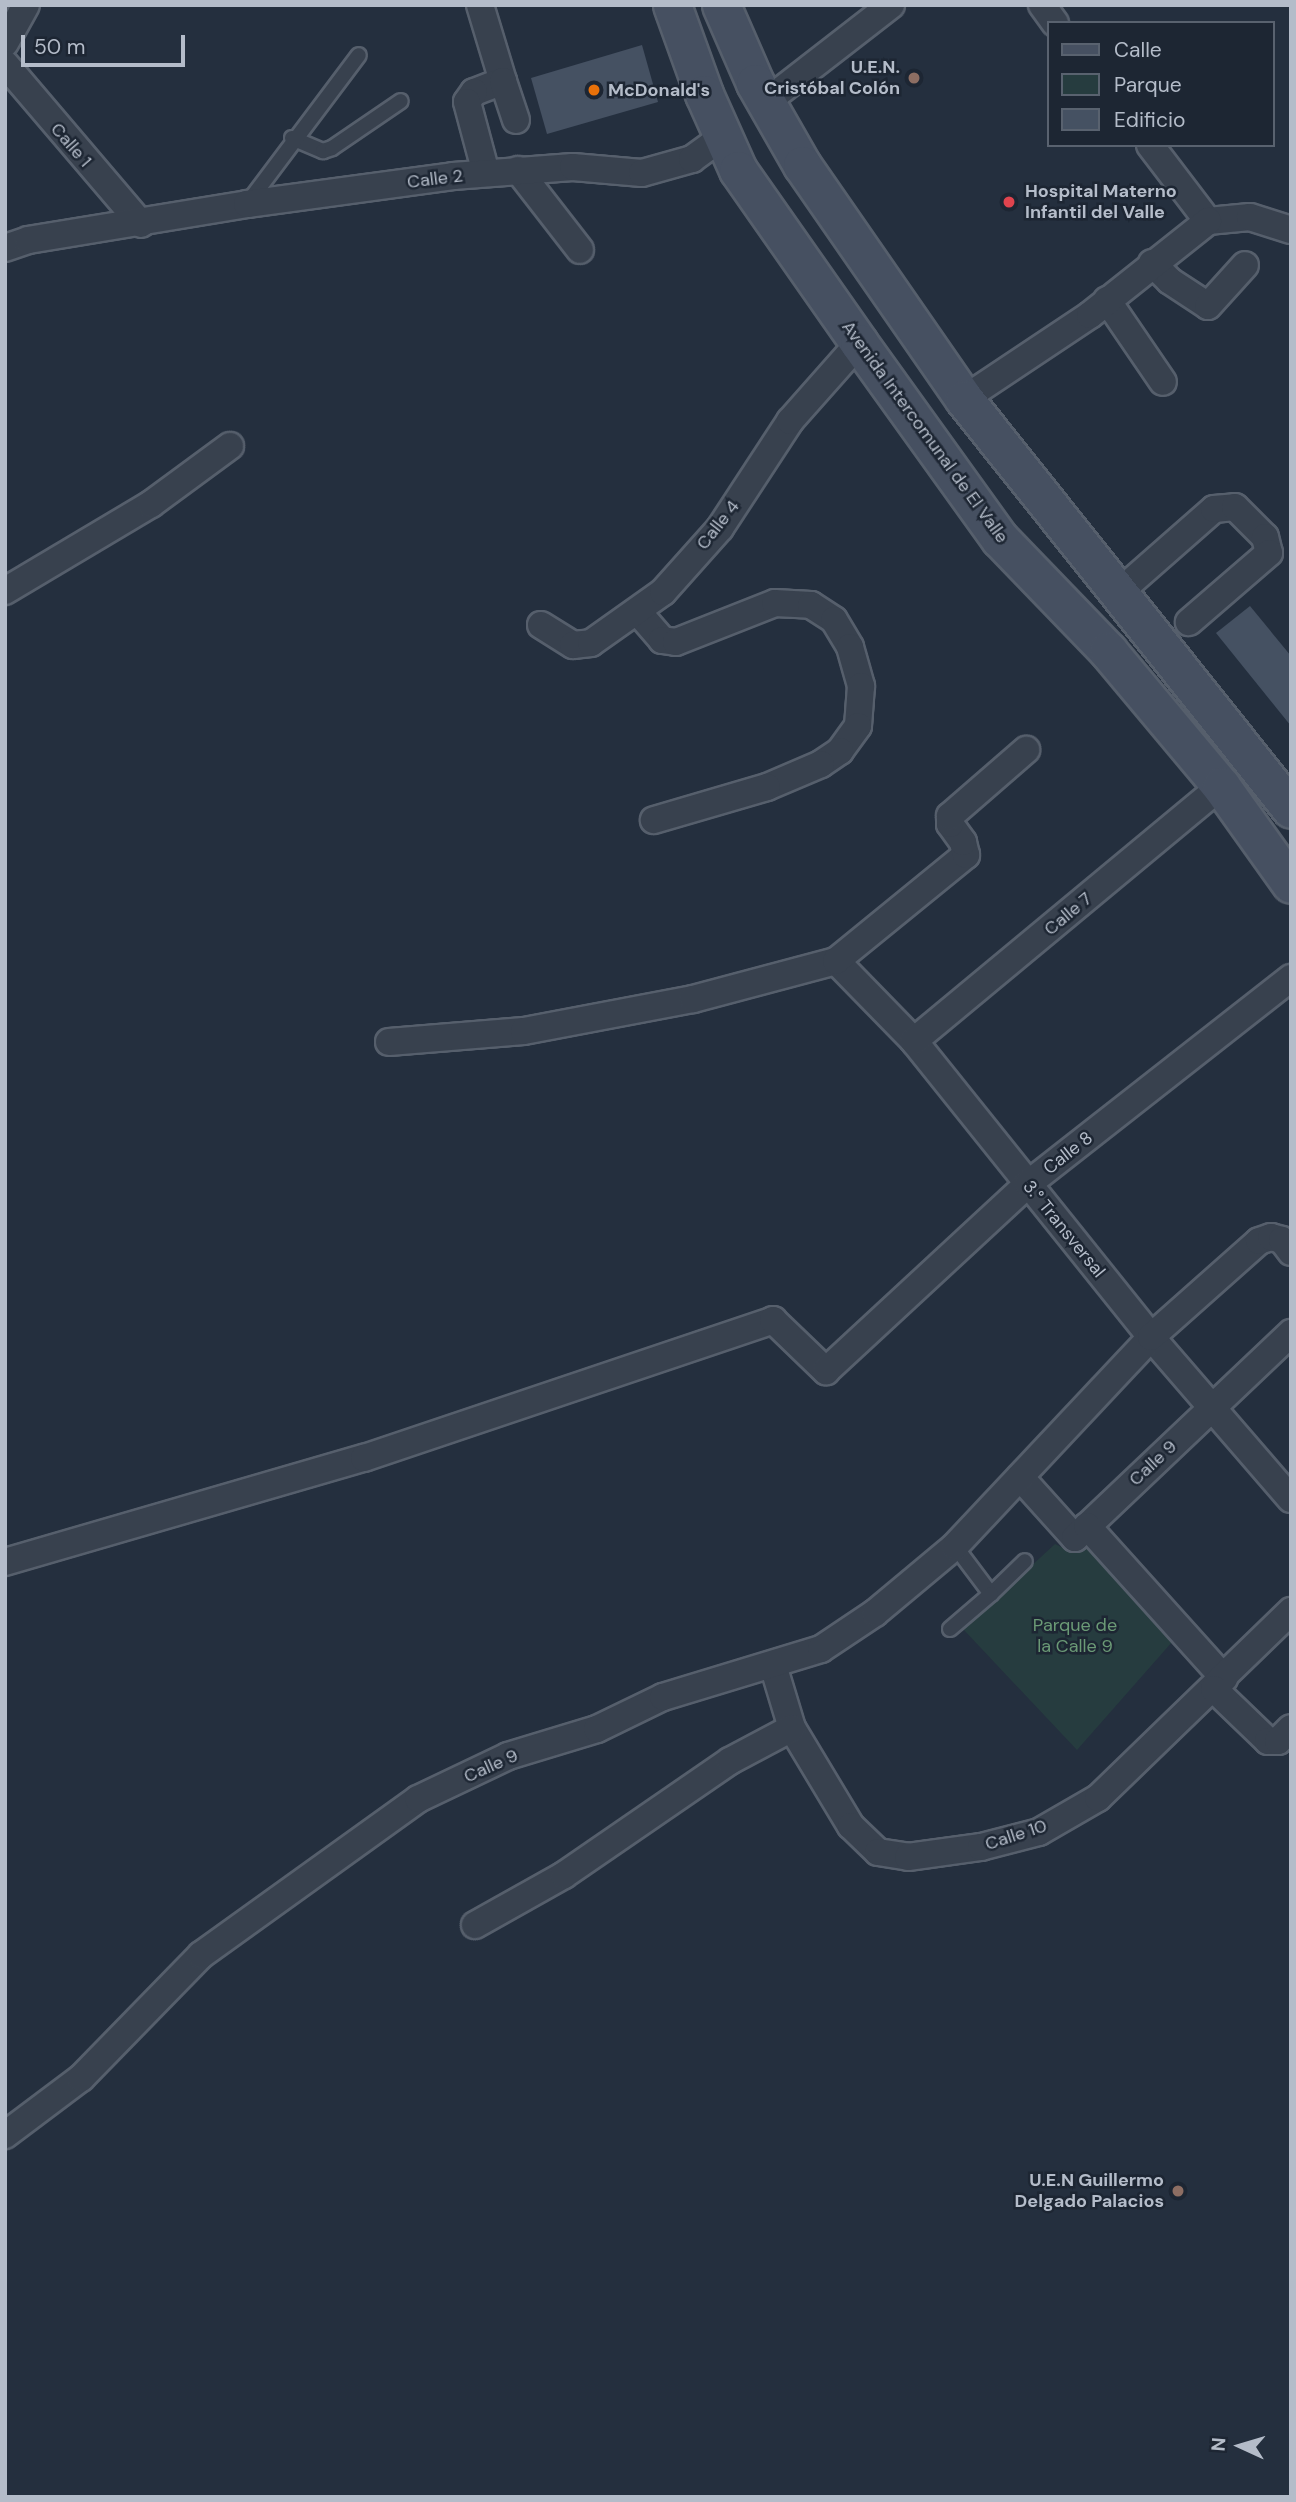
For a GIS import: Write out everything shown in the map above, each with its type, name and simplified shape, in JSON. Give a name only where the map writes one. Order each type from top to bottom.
[{"type":"main road","name":"Avenida Intercomunal de El Valle","points":[[672,5],[722,137],[752,191],[859,343],[1000,539],[1108,651],[1221,786],[1291,884]]},
{"type":"main road","points":[[721,5],[766,102],[802,164],[964,399],[1116,595],[1291,808]]},
{"type":"street","points":[[5,43],[26,5]]},
{"type":"street","points":[[480,5],[516,120]]},
{"type":"street","points":[[766,102],[891,5]]},
{"type":"street","points":[[1042,5],[1054,21]]},
{"type":"street","name":"Calle 1","points":[[5,64],[141,224]]},
{"type":"street","points":[[486,173],[467,102],[474,92],[503,81]]},
{"type":"street","name":"Calle 2","points":[[5,248],[28,240],[141,224],[247,204],[486,173],[573,167],[642,173],[667,169],[692,159],[722,137]]},
{"type":"street","points":[[1152,147],[1208,221]]},
{"type":"street","points":[[517,170],[580,250]]},
{"type":"street","points":[[964,399],[1107,300],[1152,262],[1208,221],[1251,217],[1291,230]]},
{"type":"street","points":[[1152,262],[1170,281],[1208,306],[1245,265]]},
{"type":"street","points":[[1107,300],[1163,382]]},
{"type":"street","name":"Calle 4","points":[[541,625],[573,645],[592,643],[607,628],[638,612],[663,592],[720,528],[790,421],[859,343]]},
{"type":"street","points":[[5,591],[151,504],[230,446]]},
{"type":"street","points":[[1116,595],[1214,509],[1235,507],[1265,537],[1269,553],[1189,622]]},
{"type":"street","points":[[638,612],[662,640],[676,642],[775,603],[811,606],[834,620],[850,647],[863,703],[851,737],[821,764],[767,788],[654,820]]},
{"type":"street","points":[[389,1042],[524,1031],[693,999],[836,961],[966,855],[963,842],[950,824],[950,816],[1026,750]]},
{"type":"street","name":"Calle 7","points":[[915,1041],[1221,786]]},
{"type":"street","name":"3.° Transversal","points":[[836,961],[915,1041],[1210,1409],[1291,1499]]},
{"type":"street","name":"Calle 8","points":[[5,1562],[364,1458],[773,1320],[826,1371],[1028,1184],[1291,978]]},
{"type":"street","name":"Calle 9","points":[[5,2135],[81,2078],[201,1955],[418,1800],[508,1756],[597,1729],[663,1697],[821,1649],[875,1614],[955,1546],[1151,1337],[1259,1241],[1271,1237],[1282,1240],[1291,1252]]},
{"type":"street","name":"Calle 9","points":[[1087,1526],[1291,1333]]},
{"type":"street","points":[[1020,1477],[1075,1538],[1087,1526],[1268,1741],[1278,1741],[1291,1728]]},
{"type":"street","name":"Calle 10","points":[[773,1665],[792,1728],[851,1826],[878,1852],[908,1857],[981,1847],[1039,1832],[1098,1798],[1291,1611]]},
{"type":"street","points":[[475,1925],[564,1875],[730,1761],[792,1728]]},
{"type":"lane","points":[[247,204],[292,138],[359,55]]},
{"type":"lane","points":[[292,138],[323,150],[332,148],[401,100]]},
{"type":"lane","points":[[955,1546],[992,1594]]},
{"type":"lane","points":[[950,1629],[1026,1561]]},
{"type":"green space","name":"Parque de la Calle 9","points":[[1089,1543],[1180,1633],[1077,1750],[963,1629],[1055,1544],[1068,1550]]},
{"type":"building","name":"McDonald's","points":[[642,45],[658,102],[547,134],[531,78]]},
{"type":"building","points":[[1250,606],[1291,656],[1291,726],[1216,633]]},
{"type":"place","name":"U.E.N. Cristóbal Colón","points":[[914,78]]},
{"type":"place","name":"McDonald's","points":[[594,90]]},
{"type":"place","name":"Hospital Materno Infantil del Valle","points":[[1009,202]]},
{"type":"place","name":"U.E.N Guillermo Delgado Palacios","points":[[1178,2191]]}]
